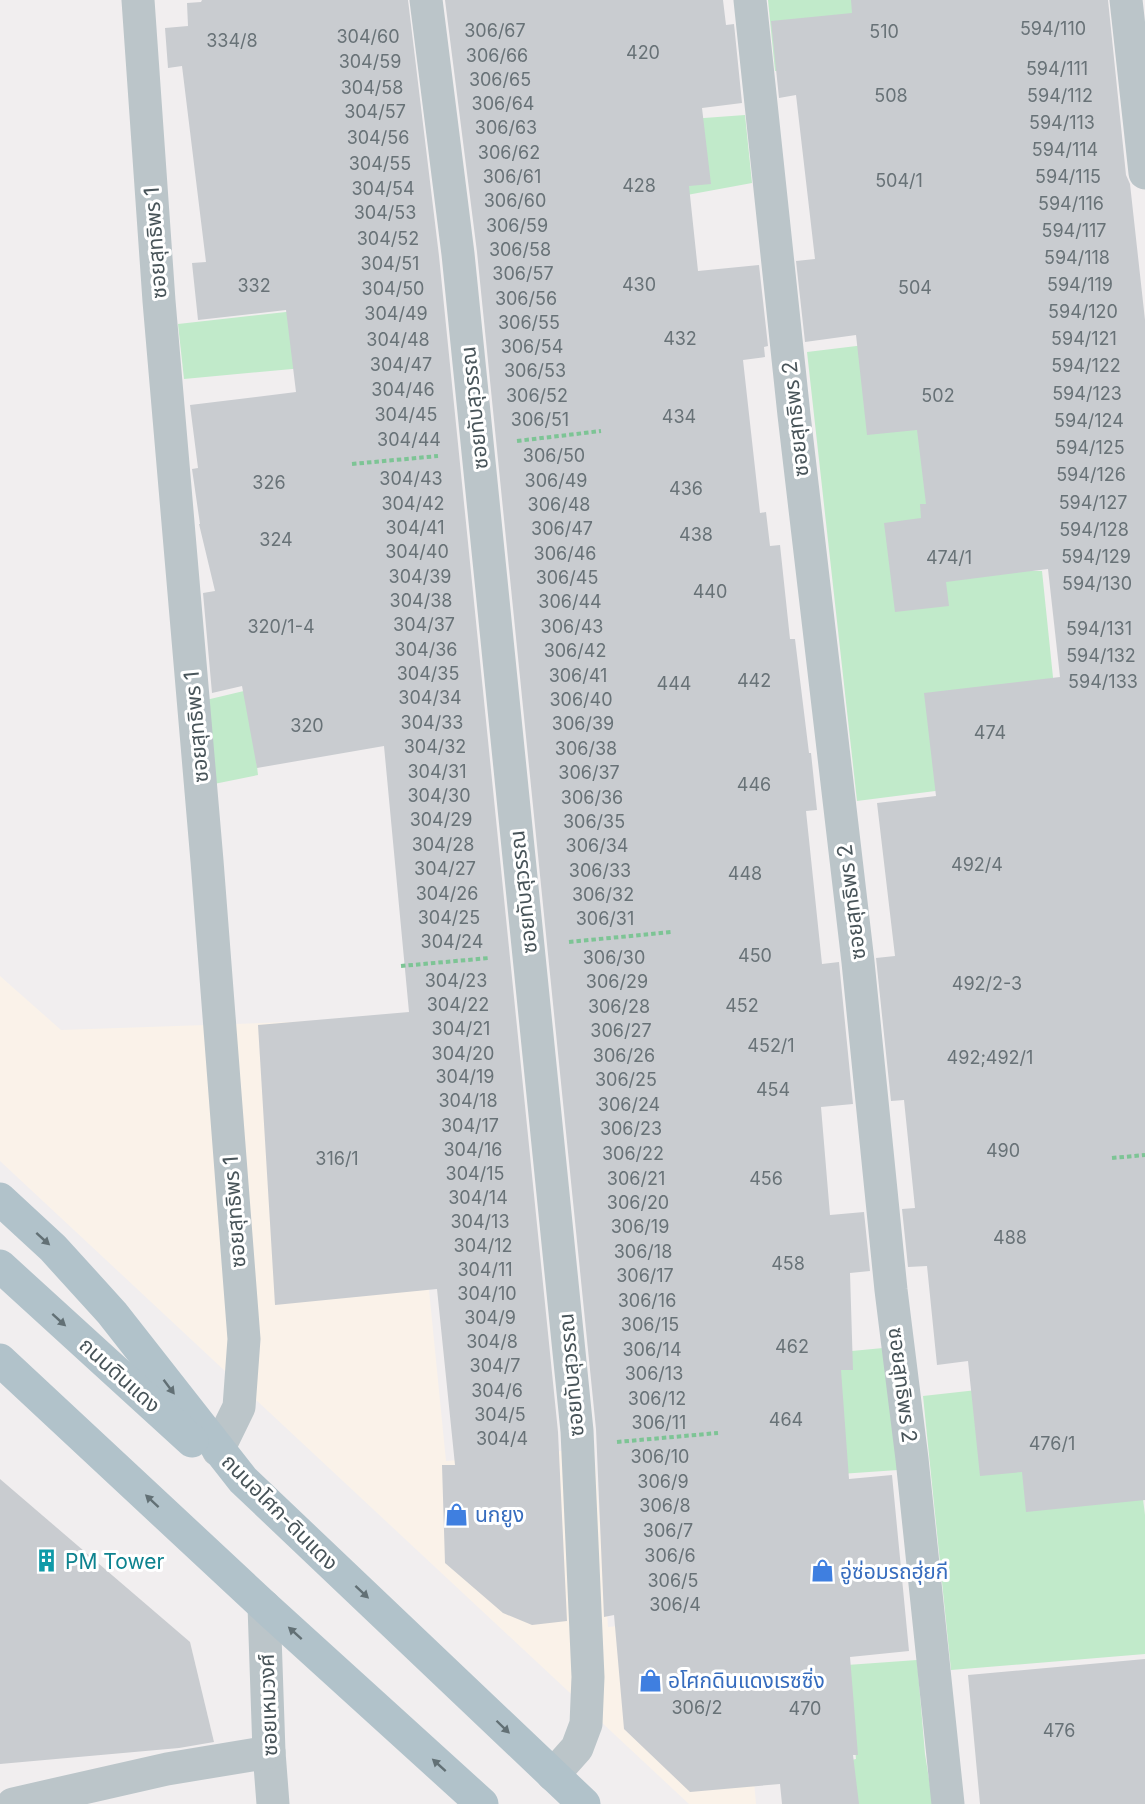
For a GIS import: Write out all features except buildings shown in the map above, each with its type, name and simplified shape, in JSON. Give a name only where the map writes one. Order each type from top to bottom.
[{"type":"main road","name":"ถนนอโศก-ดินแดง","points":[[0,1199],[53,1248],[112,1313],[210,1450],[584,1804]]},
{"type":"main road","name":"ถนนดินแดง","points":[[0,1266],[210,1450]]},
{"type":"main road","points":[[0,1360],[264,1606],[482,1804]]},
{"type":"street","name":"ซอยสุทธิพร 1","points":[[138,0],[159,301],[207,861],[244,1339],[238,1407],[210,1450]]},
{"type":"street","name":"ซอยทับสุวรรณ","points":[[426,0],[458,254],[578,1445],[588,1677],[586,1724],[577,1748],[553,1775]]},
{"type":"street","name":"ซอยสุทธิพร 2","points":[[750,0],[794,415],[858,962],[890,1279],[912,1459],[948,1804]]},
{"type":"street","points":[[1126,0],[1145,173]]},
{"type":"street","name":"ซอยเหมวงศ์","points":[[264,1606],[273,1804]]},
{"type":"street","points":[[13,1804],[167,1769],[269,1752]]},
{"type":"path","points":[[352,464],[601,431]]},
{"type":"path","points":[[401,966],[671,932]]},
{"type":"path","points":[[1112,1158],[1145,1155]]},
{"type":"path","points":[[578,1445],[718,1433]]},
{"type":"shaded area","points":[[0,976],[61,1030],[402,1018],[446,1461],[594,1448],[608,1627],[740,1614],[756,1804],[689,1804],[0,1161]]},
{"type":"green space","points":[[768,0],[859,0],[852,65],[775,71]]},
{"type":"green space","points":[[745,115],[752,183],[676,197],[663,121]]},
{"type":"green space","points":[[295,311],[303,368],[184,379],[178,324]]},
{"type":"green space","points":[[906,340],[997,570],[1042,571],[1054,687],[951,789],[857,801],[807,352]]},
{"type":"green space","points":[[248,690],[258,775],[214,784],[206,700]]},
{"type":"green space","points":[[883,1348],[898,1470],[840,1474],[831,1353]]},
{"type":"green space","points":[[1013,1386],[1142,1491],[1145,1515],[1145,1654],[951,1670],[923,1396]]},
{"type":"green space","points":[[917,1660],[925,1754],[933,1804],[826,1804],[847,1761],[856,1759],[847,1665]]},
{"type":"place","name":"นกยูง","points":[[457,1514]]},
{"type":"place","name":"PM Tower","points":[[47,1561]]},
{"type":"place","name":"อู่ซ่อมรถฮุ่ยกี","points":[[822,1571]]},
{"type":"place","name":"อโศกดินแดงเรซซิ่ง","points":[[650,1680]]}]
